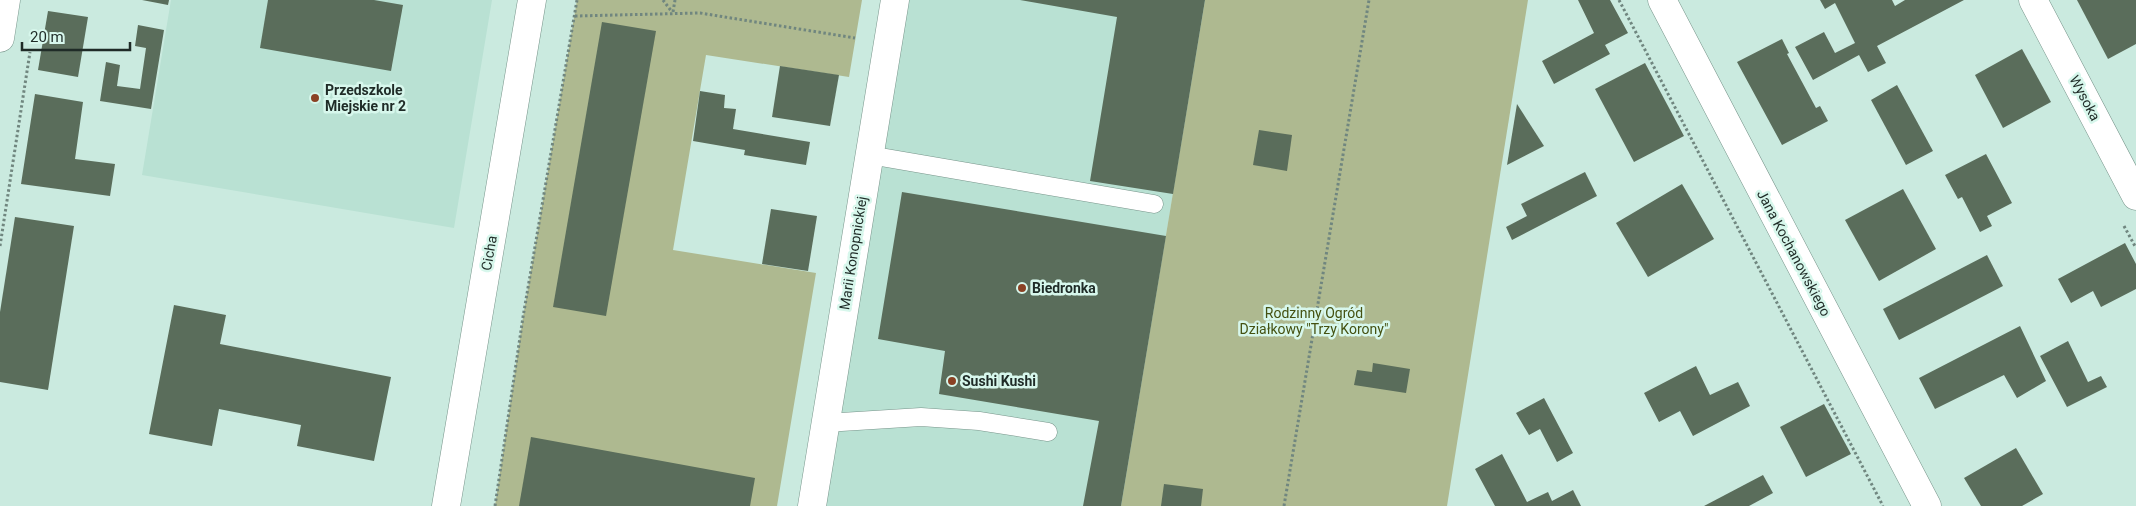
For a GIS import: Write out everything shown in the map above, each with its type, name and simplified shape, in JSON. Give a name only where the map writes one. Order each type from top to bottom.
[{"type":"street","points":[[0,38],[6,0]]},
{"type":"street","name":"Cicha","points":[[446,506],[532,0]]},
{"type":"street","name":"Marii Konopnickiej","points":[[812,506],[895,0]]},
{"type":"street","name":"Jana Kochanowskiego","points":[[1662,0],[1927,506]]},
{"type":"street","name":"Wysoka","points":[[2033,0],[2136,196]]},
{"type":"lane","points":[[869,155],[1154,204]]},
{"type":"lane","points":[[826,423],[921,417],[979,421],[1048,432]]},
{"type":"path","points":[[495,506],[523,317],[577,0]]},
{"type":"path","points":[[663,0],[673,12]]},
{"type":"path","points":[[673,12],[675,0]]},
{"type":"path","points":[[1284,506],[1369,0]]},
{"type":"path","points":[[1619,0],[1884,506]]},
{"type":"path","points":[[575,16],[673,12],[700,13],[856,39]]},
{"type":"path","points":[[0,246],[31,49]]},
{"type":"shaded area","name":"Przedszkole Miejskie nr 2","points":[[171,0],[492,0],[454,228],[142,175]]},
{"type":"shaded area","points":[[895,0],[1205,0],[1121,506],[812,506]]},
{"type":"green space","points":[[577,0],[862,0],[849,77],[706,55],[673,250],[816,273],[777,506],[495,506],[523,317]]},
{"type":"green space","name":"Rodzinny Ogród Działkowy \"Trzy Korony\"","points":[[1205,0],[1528,0],[1447,506],[1121,506]]},
{"type":"building","points":[[142,0],[169,0],[168,5]]},
{"type":"building","points":[[268,0],[374,0],[403,5],[391,71],[260,48]]},
{"type":"building","points":[[1020,0],[1205,0],[1173,194],[1090,181],[1117,17]]},
{"type":"building","points":[[1578,0],[1610,0],[1628,33],[1605,45],[1610,54],[1554,84],[1542,61],[1594,33]]},
{"type":"building","points":[[1820,0],[1892,0],[1895,6],[1905,0],[1964,0],[1877,46],[1886,63],[1868,72],[1859,55],[1813,80],[1795,47],[1824,32],[1835,53],[1855,43],[1835,3],[1825,9]]},
{"type":"building","points":[[2077,0],[2136,0],[2136,44],[2108,59]]},
{"type":"building","points":[[48,11],[88,17],[78,77],[38,70]]},
{"type":"building","points":[[602,22],[656,31],[606,316],[553,307]]},
{"type":"building","points":[[138,25],[164,30],[151,109],[100,101],[106,62],[120,65],[117,86],[140,89],[146,48],[135,46]]},
{"type":"building","points":[[1782,39],[1789,53],[1787,54],[1816,108],[1820,106],[1828,121],[1782,145],[1737,62]]},
{"type":"building","points":[[2022,49],[2051,102],[2003,128],[1975,75]]},
{"type":"building","points":[[1645,63],[1684,136],[1634,162],[1595,89]]},
{"type":"building","points":[[780,66],[839,75],[830,126],[772,117]]},
{"type":"building","points":[[1897,85],[1933,151],[1906,165],[1871,100]]},
{"type":"building","points":[[700,91],[725,95],[724,108],[736,109],[733,129],[810,142],[806,165],[744,155],[745,150],[693,141]]},
{"type":"building","points":[[35,94],[83,102],[75,159],[115,164],[110,196],[21,184]]},
{"type":"building","points":[[1517,104],[1544,146],[1507,165]]},
{"type":"building","points":[[1259,130],[1292,135],[1287,171],[1253,165]]},
{"type":"building","points":[[1986,154],[2012,203],[1987,216],[1992,226],[1980,232],[1962,197],[1958,199],[1945,175]]},
{"type":"building","points":[[1585,172],[1597,196],[1512,240],[1506,227],[1527,216],[1521,204]]},
{"type":"building","points":[[1682,184],[1714,239],[1648,277],[1616,223]]},
{"type":"building","points":[[1903,189],[1936,249],[1879,281],[1845,220]]},
{"type":"building","name":"Biedronka","points":[[902,192],[1166,236],[1121,506],[1083,506],[1099,421],[939,394],[945,351],[878,339]]},
{"type":"building","points":[[771,209],[817,216],[808,271],[762,264]]},
{"type":"building","points":[[15,217],[74,226],[48,390],[0,382],[0,312]]},
{"type":"building","points":[[2125,243],[2136,264],[2136,289],[2101,307],[2093,291],[2071,303],[2058,279]]},
{"type":"building","points":[[1987,255],[2003,286],[1899,340],[1883,309]]},
{"type":"building","points":[[174,305],[226,315],[220,344],[391,377],[374,461],[297,446],[301,425],[219,409],[212,446],[149,434]]},
{"type":"building","points":[[2020,326],[2046,381],[2017,398],[2004,375],[1935,409],[1919,378]]},
{"type":"building","points":[[2068,341],[2088,382],[2101,376],[2107,387],[2067,407],[2040,356]]},
{"type":"building","points":[[1373,363],[1410,369],[1406,393],[1354,385],[1357,370],[1372,372]]},
{"type":"building","points":[[1696,366],[1710,395],[1738,382],[1750,406],[1693,436],[1680,411],[1659,422],[1644,393]]},
{"type":"building","points":[[1544,398],[1573,453],[1557,462],[1540,429],[1529,435],[1516,413]]},
{"type":"building","points":[[1824,404],[1851,454],[1806,477],[1780,427]]},
{"type":"building","points":[[531,437],[755,478],[750,506],[519,506]]},
{"type":"building","points":[[2016,448],[2043,494],[2022,506],[1981,506],[1964,478]]},
{"type":"building","points":[[1502,454],[1527,502],[1548,492],[1552,501],[1573,490],[1581,506],[1495,506],[1475,469]]},
{"type":"building","points":[[1763,475],[1773,493],[1749,506],[1704,506]]},
{"type":"building","points":[[1164,484],[1203,489],[1201,506],[1161,506]]},
{"type":"place","name":"Przedszkole Miejskie nr 2","points":[[315,98]]},
{"type":"place","name":"Biedronka","points":[[1022,288]]},
{"type":"place","name":"Sushi Kushi","points":[[952,381]]}]
